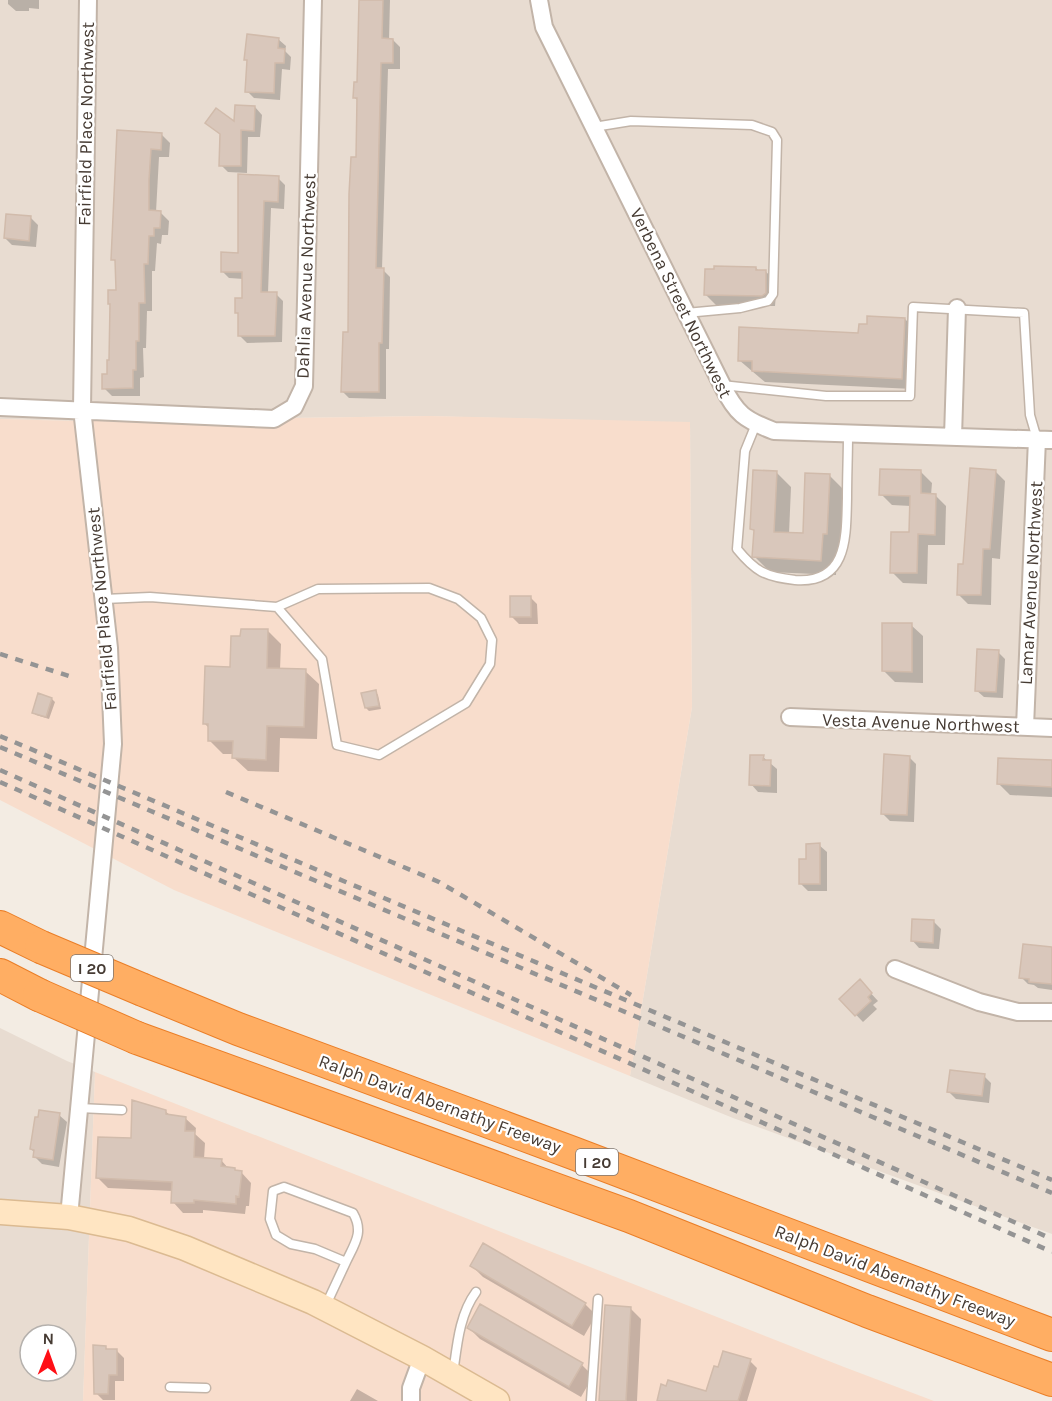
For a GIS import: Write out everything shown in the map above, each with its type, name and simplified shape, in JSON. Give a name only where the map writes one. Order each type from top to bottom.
[{"type":"highway","name":"Ralph David Abernathy Freeway","points":[[0,927],[142,990],[238,1029],[584,1157],[1052,1335]]},
{"type":"highway","name":"I 20","points":[[0,975],[39,995],[137,1038],[629,1216],[867,1311],[1045,1378]]},
{"type":"main road","points":[[0,1212],[69,1217],[129,1229],[185,1248],[325,1308],[422,1358],[497,1401]]},
{"type":"street","name":"Fairfield Place Northwest","points":[[69,1217],[113,744],[109,648],[82,409],[88,0]]},
{"type":"street","name":"Dahlia Avenue Northwest","points":[[82,409],[274,419],[294,407],[304,386],[313,0]]},
{"type":"street","name":"Verbena Street Northwest","points":[[539,0],[544,27],[731,404],[750,422],[774,431],[1045,439]]},
{"type":"street","points":[[953,437],[957,308]]},
{"type":"street","points":[[0,407],[82,409]]},
{"type":"street","name":"Lamar Avenue Northwest","points":[[1025,727],[1045,439]]},
{"type":"street","name":"Vesta Avenue Northwest","points":[[790,717],[1052,728]]},
{"type":"street","points":[[895,969],[979,1002],[1018,1012],[1052,1012]]},
{"type":"street","points":[[411,1401],[411,1388],[422,1358]]},
{"type":"lane","points":[[594,127],[631,121],[752,125],[772,132],[777,140],[773,294],[768,301],[740,308],[686,313]]},
{"type":"lane","points":[[722,385],[826,396],[910,396],[913,307],[1024,313],[1030,415],[1045,439]]},
{"type":"lane","points":[[756,424],[746,451],[737,549],[749,564],[762,574],[796,580],[821,578],[831,571],[844,547],[848,434]]},
{"type":"lane","points":[[104,599],[150,597],[277,607],[318,589],[429,588],[458,599],[481,618],[492,640],[490,664],[466,703],[379,755],[337,745],[322,659],[277,607]]},
{"type":"lane","points":[[79,1108],[122,1110]]},
{"type":"lane","points":[[325,1308],[358,1236],[359,1223],[353,1213],[284,1187],[273,1191],[270,1219],[276,1235],[291,1244],[315,1249],[346,1262]]},
{"type":"lane","points":[[452,1375],[459,1332],[468,1302],[476,1292]]},
{"type":"lane","points":[[591,1401],[598,1299]]},
{"type":"lane","points":[[170,1387],[206,1388]]},
{"type":"shaded area","points":[[0,0],[1052,0],[1052,1234],[733,1118],[630,1076],[692,707],[690,423],[429,416],[76,421],[0,419]]},
{"type":"shaded area","points":[[429,416],[690,422],[692,707],[630,1076],[174,890],[0,800],[0,419],[76,421]]},
{"type":"shaded area","points":[[0,1028],[95,1072],[83,1401],[0,1401]]},
{"type":"shaded area","points":[[95,1072],[844,1367],[934,1401],[83,1401]]},
{"type":"building","points":[[359,0],[383,0],[382,38],[393,39],[393,63],[381,63],[376,268],[384,268],[382,343],[379,343],[379,392],[341,392],[343,332],[348,332],[349,194],[351,157],[356,157],[357,98],[353,98],[354,82],[357,82]]},
{"type":"building","points":[[247,34],[279,38],[278,48],[285,49],[284,63],[275,63],[274,93],[245,92],[247,60],[244,60]]},
{"type":"building","points":[[235,105],[255,106],[254,131],[241,130],[241,166],[219,166],[220,134],[205,123],[216,108],[234,121]]},
{"type":"building","points":[[117,130],[162,133],[161,150],[151,149],[149,180],[149,210],[161,211],[160,228],[154,228],[154,236],[149,236],[148,264],[144,264],[145,303],[139,303],[139,341],[136,341],[136,370],[133,370],[133,388],[102,389],[102,374],[107,374],[107,360],[109,360],[108,290],[116,290],[115,260],[111,260]]},
{"type":"building","points":[[238,174],[279,176],[278,202],[264,201],[261,292],[277,292],[275,336],[238,336],[238,313],[235,313],[235,298],[242,298],[242,272],[221,272],[221,252],[238,253]]},
{"type":"building","points":[[6,214],[31,216],[29,241],[4,238]]},
{"type":"building","points":[[714,266],[756,267],[756,270],[766,270],[766,293],[762,296],[704,295],[705,269],[714,269]]},
{"type":"building","points":[[867,316],[905,318],[902,379],[752,371],[752,361],[738,361],[739,327],[858,333],[859,324],[867,324]]},
{"type":"building","points":[[970,468],[996,470],[990,549],[983,549],[981,595],[957,595],[958,564],[963,564]]},
{"type":"building","points":[[880,469],[921,470],[921,493],[936,494],[935,535],[918,534],[917,573],[890,573],[891,532],[909,532],[910,496],[879,495]]},
{"type":"building","points":[[753,470],[777,471],[774,532],[803,533],[805,473],[830,474],[827,534],[823,534],[821,561],[752,557],[754,530],[750,529]]},
{"type":"building","points":[[510,596],[531,596],[531,617],[510,617]]},
{"type":"building","points":[[882,623],[912,623],[912,672],[882,671]]},
{"type":"building","points":[[241,629],[268,629],[267,668],[306,669],[304,727],[267,726],[266,760],[232,758],[233,741],[208,741],[208,724],[203,724],[205,666],[230,667],[231,636],[240,636]]},
{"type":"building","points":[[977,649],[999,650],[996,692],[975,691]]},
{"type":"building","points":[[376,690],[379,706],[365,708],[361,693]]},
{"type":"building","points":[[38,693],[52,698],[46,717],[32,713]]},
{"type":"building","points":[[884,754],[910,756],[907,815],[881,814]]},
{"type":"building","points":[[750,755],[764,755],[763,760],[771,760],[770,786],[749,785]]},
{"type":"building","points":[[998,758],[1052,760],[1052,787],[997,784]]},
{"type":"building","points":[[820,843],[820,884],[799,884],[799,859],[806,859],[806,844]]},
{"type":"building","points":[[912,919],[934,920],[933,943],[911,941]]},
{"type":"building","points":[[1023,944],[1052,947],[1052,984],[1029,982],[1029,979],[1019,978]]},
{"type":"building","points":[[860,979],[872,993],[868,997],[871,1001],[855,1016],[839,999]]},
{"type":"building","points":[[950,1070],[985,1074],[982,1096],[947,1092]]},
{"type":"building","points":[[132,1100],[166,1110],[166,1114],[186,1117],[185,1131],[195,1131],[194,1157],[222,1159],[221,1166],[242,1171],[236,1204],[194,1200],[194,1203],[171,1203],[172,1182],[96,1178],[98,1137],[131,1138]]},
{"type":"building","points":[[39,1110],[60,1113],[53,1160],[33,1157],[34,1150],[30,1149],[35,1117],[38,1117]]},
{"type":"building","points":[[483,1243],[586,1303],[572,1326],[470,1266]]},
{"type":"building","points":[[480,1304],[583,1363],[569,1387],[467,1328]]},
{"type":"building","points":[[605,1305],[631,1307],[626,1401],[599,1401]]},
{"type":"building","points":[[93,1345],[106,1346],[106,1349],[117,1349],[117,1375],[109,1375],[108,1394],[94,1394]]},
{"type":"building","points":[[723,1351],[751,1359],[738,1401],[657,1401],[661,1384],[666,1386],[668,1380],[706,1391],[714,1366],[718,1367]]},
{"type":"railway","points":[[0,654],[69,676]]},
{"type":"railway","points":[[0,736],[1052,1180]]},
{"type":"railway","points":[[0,747],[1052,1193]]},
{"type":"railway","points":[[0,770],[1052,1239]]},
{"type":"railway","points":[[0,782],[1052,1252]]},
{"type":"railway","points":[[226,792],[439,882],[631,995]]}]
